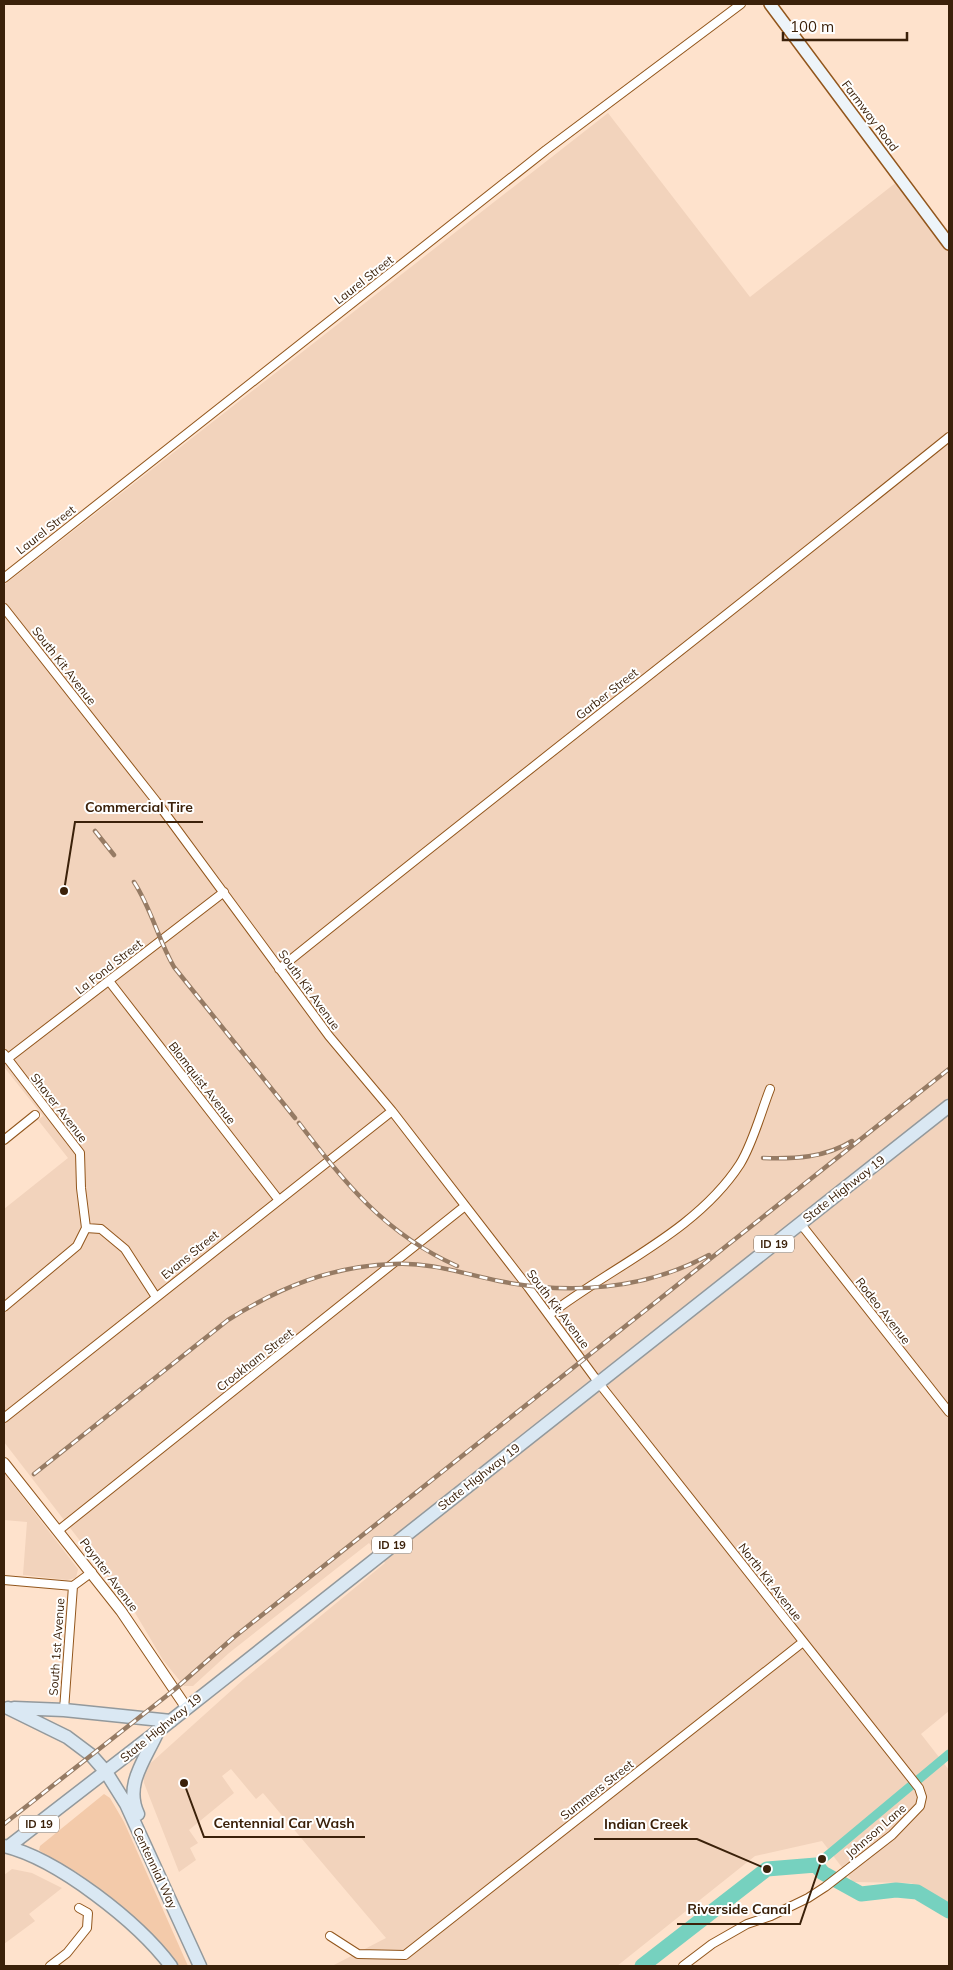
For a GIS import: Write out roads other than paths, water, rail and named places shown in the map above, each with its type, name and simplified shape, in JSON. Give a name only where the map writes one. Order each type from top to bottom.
[{"type":"main road","name":"Farmway Road","points":[[770,4],[949,244]]},
{"type":"main road","name":"State Highway 19","points":[[5,1848],[171,1721],[186,1707],[949,1106]]},
{"type":"main road","points":[[6,1708],[64,1710],[171,1721]]},
{"type":"main road","name":"Centennial Way","points":[[6,1708],[67,1737],[91,1755],[106,1772],[126,1804],[199,1964]]},
{"type":"main road","points":[[158,1731],[136,1776],[132,1795],[134,1806],[195,1939],[199,1964]]},
{"type":"main road","points":[[5,1848],[44,1863],[110,1904],[137,1928],[171,1966]]},
{"type":"street","name":"Laurel Street","points":[[4,578],[546,150],[741,4]]},
{"type":"street","name":"Garber Street","points":[[279,969],[499,792],[758,591],[949,438]]},
{"type":"street","name":"South Kit Avenue","points":[[4,608],[156,801],[329,1036],[392,1111],[549,1315],[598,1382]]},
{"type":"street","name":"La Fond Street","points":[[6,1057],[109,981],[224,892]]},
{"type":"street","name":"Blomquist Avenue","points":[[109,981],[278,1199]]},
{"type":"street","name":"Shaver Avenue","points":[[6,1057],[80,1153],[81,1188],[86,1228]]},
{"type":"street","points":[[549,1315],[582,1289],[680,1228],[725,1186],[741,1161],[770,1089]]},
{"type":"street","name":"Evans Street","points":[[4,1418],[75,1364],[278,1199],[392,1111]]},
{"type":"street","points":[[4,1140],[35,1115]]},
{"type":"street","name":"Crookham Street","points":[[59,1530],[465,1206]]},
{"type":"street","name":"Rodeo Avenue","points":[[800,1223],[949,1412]]},
{"type":"street","points":[[4,1307],[77,1246],[86,1228],[101,1230],[125,1249],[156,1297]]},
{"type":"street","name":"North Kit Avenue","points":[[598,1382],[912,1778],[919,1788],[922,1797]]},
{"type":"street","name":"Paynter Avenue","points":[[4,1462],[121,1611],[186,1707]]},
{"type":"street","points":[[4,1580],[73,1586],[92,1572]]},
{"type":"street","name":"South 1st Avenue","points":[[64,1710],[73,1586]]},
{"type":"street","name":"Summers Street","points":[[330,1936],[358,1954],[406,1956],[803,1642]]},
{"type":"street","name":"Johnson Lane","points":[[684,1966],[712,1944],[747,1924],[771,1916],[808,1898],[825,1887],[892,1835],[920,1806],[922,1797]]},
{"type":"street","points":[[50,1966],[67,1953],[87,1928],[88,1913],[78,1908]]},
{"type":"waterway","points":[[816,1865],[949,1754]]},
{"type":"waterway","points":[[642,1966],[767,1869],[816,1865],[823,1873],[861,1894],[896,1890],[917,1892],[949,1911]]},
{"type":"railway","points":[[95,831],[114,855]]},
{"type":"railway","points":[[134,882],[174,967],[295,1118]]},
{"type":"railway","points":[[4,1824],[174,1690],[233,1638],[949,1069]]},
{"type":"railway","points":[[299,1123],[350,1186],[387,1223],[408,1239],[457,1266]]},
{"type":"railway","points":[[763,1158],[786,1158],[820,1154],[842,1147],[852,1141]]},
{"type":"railway","points":[[34,1474],[228,1320],[267,1298],[307,1280],[349,1269],[408,1264],[447,1269],[525,1285],[579,1288],[633,1282],[659,1276],[709,1255]]},
{"type":"place","name":"Commercial Tire","points":[[64,891]]},
{"type":"place","name":"Centennial Car Wash","points":[[184,1783]]},
{"type":"place","name":"Riverside Canal","points":[[822,1859]]},
{"type":"place","name":"Indian Creek","points":[[767,1869]]}]
